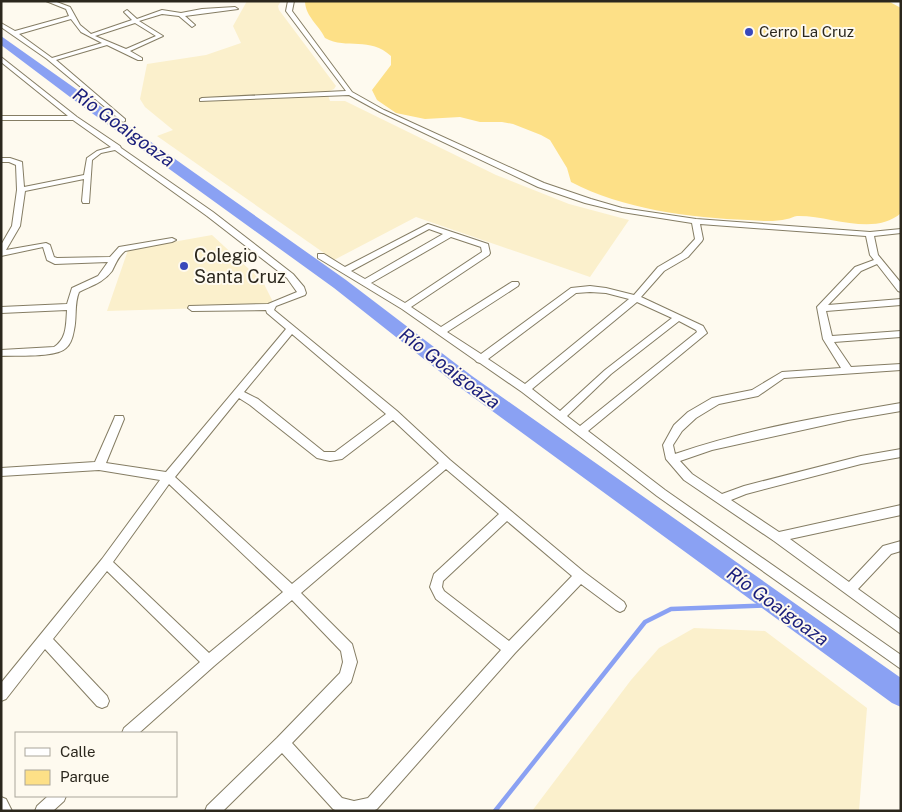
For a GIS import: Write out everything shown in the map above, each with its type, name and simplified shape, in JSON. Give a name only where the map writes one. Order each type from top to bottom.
[{"type":"street","points":[[48,1],[68,8],[78,26],[92,35],[127,50],[140,59]]},
{"type":"street","points":[[291,1],[289,11],[350,93],[382,111],[541,185],[622,210],[696,221],[870,234],[901,231]]},
{"type":"street","points":[[92,35],[162,12],[181,15],[202,11],[235,9]]},
{"type":"street","points":[[127,12],[136,21],[160,36],[127,50]]},
{"type":"street","points":[[181,15],[192,25]]},
{"type":"street","points":[[15,33],[73,17]]},
{"type":"street","points":[[1,25],[51,60],[123,120]]},
{"type":"street","points":[[51,60],[108,43]]},
{"type":"street","points":[[1,59],[75,118],[118,147],[290,276],[302,293],[273,304],[270,307],[192,308]]},
{"type":"street","points":[[202,100],[350,93]]},
{"type":"street","points":[[1,118],[75,118]]},
{"type":"street","points":[[86,201],[89,159],[99,152],[118,147]]},
{"type":"street","points":[[1,160],[10,160],[19,164],[21,190],[16,226],[1,253]]},
{"type":"street","points":[[21,190],[88,176]]},
{"type":"street","points":[[525,389],[636,298],[661,270],[693,248],[699,240],[696,221]]},
{"type":"street","points":[[346,270],[424,227],[432,226],[485,246],[486,253],[405,307]]},
{"type":"street","points":[[366,282],[450,232]]},
{"type":"street","points":[[870,234],[874,255],[901,289]]},
{"type":"street","points":[[1,354],[56,350],[61,347],[68,338],[71,300],[76,290],[101,278],[108,270],[116,253],[125,248],[172,240]]},
{"type":"street","points":[[1,253],[43,244],[46,245],[50,258],[55,261],[113,259]]},
{"type":"street","points":[[321,256],[405,307],[525,389],[660,493],[901,663]]},
{"type":"street","points":[[821,308],[858,269],[878,262]]},
{"type":"street","points":[[440,332],[515,284]]},
{"type":"street","points":[[480,360],[574,290],[594,289],[636,298],[700,328],[702,333],[580,431]]},
{"type":"street","points":[[821,308],[901,302]]},
{"type":"street","points":[[1,310],[70,307]]},
{"type":"street","points":[[270,307],[270,311],[393,414],[446,463],[580,576],[620,606]]},
{"type":"street","points":[[821,308],[828,339],[847,369]]},
{"type":"street","points":[[560,417],[608,372],[679,317]]},
{"type":"street","points":[[1,694],[106,563],[168,477],[291,328]]},
{"type":"street","points":[[828,339],[901,334]]},
{"type":"street","points":[[901,367],[786,374],[774,378],[751,395],[711,403],[692,415],[678,428],[668,445],[673,459],[688,476],[778,537],[901,628]]},
{"type":"street","points":[[237,392],[254,402],[327,457],[338,456],[393,414]]},
{"type":"street","points":[[673,459],[711,446],[848,416],[901,408]]},
{"type":"street","points":[[99,466],[119,419]]},
{"type":"street","points":[[722,499],[744,490],[861,460],[901,453]]},
{"type":"street","points":[[130,732],[209,662],[446,463]]},
{"type":"street","points":[[1,472],[99,466],[168,477],[292,592],[347,648],[350,662],[346,677],[212,811]]},
{"type":"street","points":[[778,537],[901,510]]},
{"type":"street","points":[[507,514],[438,578],[436,587],[440,595],[510,649]]},
{"type":"street","points":[[849,590],[887,550],[901,546]]},
{"type":"street","points":[[106,563],[209,662]]},
{"type":"street","points":[[282,743],[338,804],[354,808],[372,804],[510,649],[580,576]]},
{"type":"street","points":[[45,639],[102,701]]},
{"type":"street","points":[[42,811],[58,797]]},
{"type":"street","points":[[1,804],[5,811]]},
{"type":"shaded area","points":[[247,1],[281,1],[278,6],[279,10],[336,86],[327,92],[330,101],[345,101],[496,175],[569,204],[629,220],[590,277],[416,217],[334,260],[157,136],[173,130],[145,107],[140,99],[147,64],[206,55],[241,43],[233,26]]},
{"type":"shaded area","name":"Colegio Santa Cruz","points":[[212,235],[263,282],[275,306],[107,311],[128,250]]},
{"type":"shaded area","points":[[694,628],[765,631],[867,708],[859,811],[532,811],[631,680],[659,648]]},
{"type":"green space","points":[[888,1],[901,8],[901,213],[890,220],[865,224],[797,216],[768,221],[704,217],[634,205],[591,191],[571,182],[567,168],[550,140],[541,135],[513,124],[502,122],[480,122],[460,117],[425,119],[396,113],[377,100],[372,90],[391,65],[391,56],[375,46],[342,43],[325,38],[310,16],[305,2]]},
{"type":"waterway","name":"Río Goaigoaza","points":[[1,39],[82,100],[340,284],[465,381],[901,694]]},
{"type":"waterway","points":[[495,811],[645,622],[671,609],[776,605]]},
{"type":"place","name":"Cerro La Cruz","points":[[749,32]]},
{"type":"place","name":"Colegio Santa Cruz","points":[[184,266]]}]
